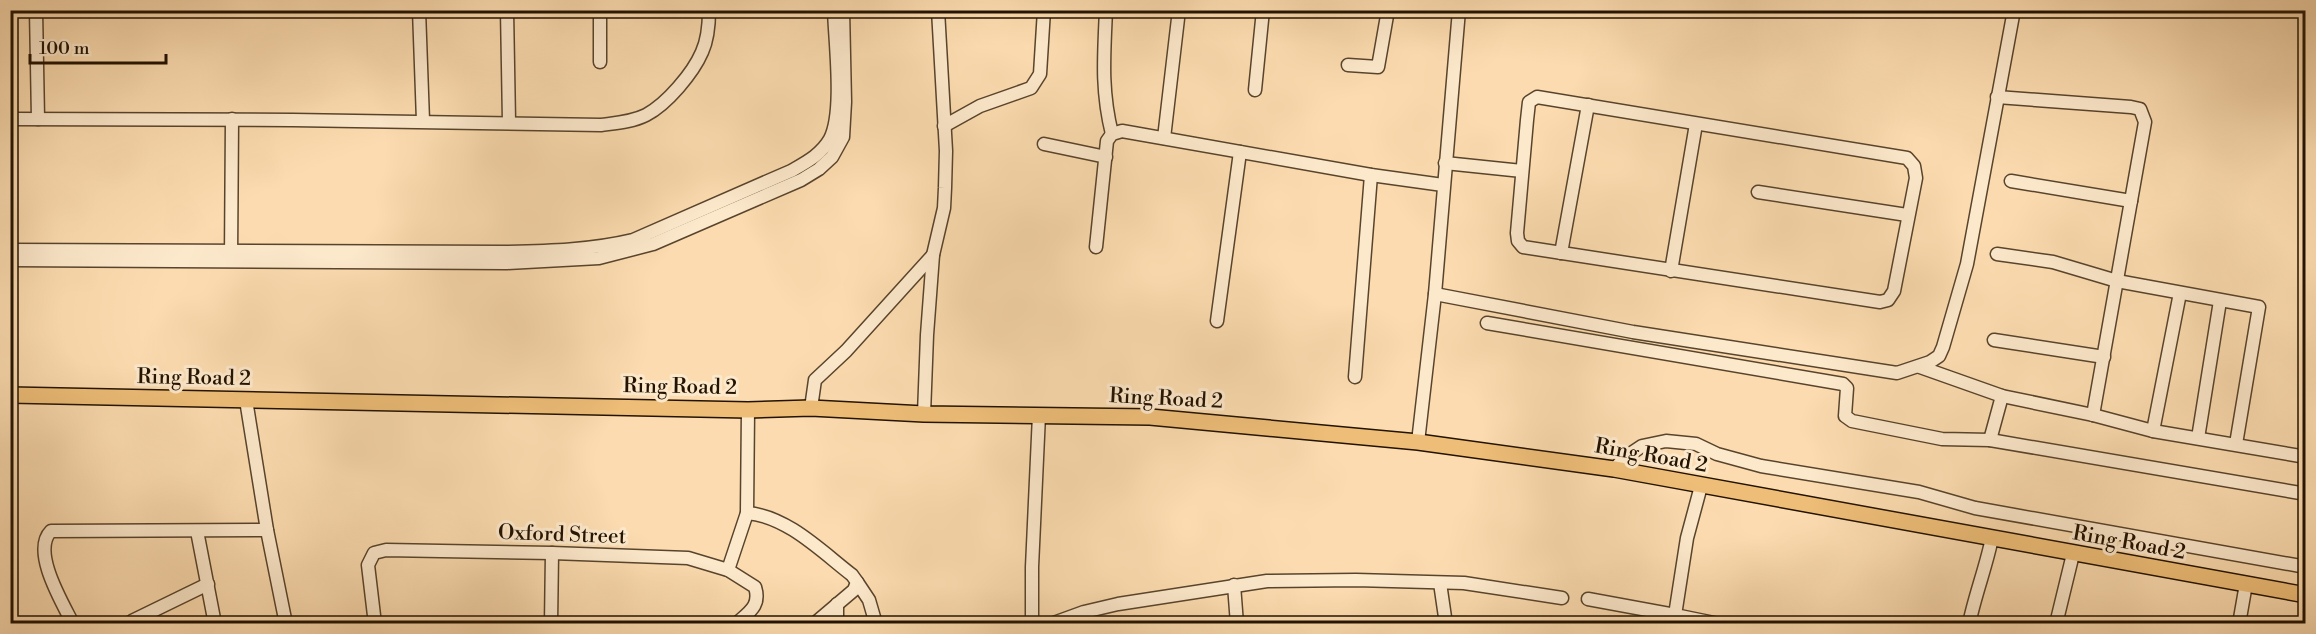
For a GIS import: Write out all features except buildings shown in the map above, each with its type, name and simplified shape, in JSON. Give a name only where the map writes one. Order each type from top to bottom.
[{"type":"main road","name":"Ring Road 2","points":[[10,395],[748,410],[812,408],[924,414],[1150,417],[1418,442],[1614,469],[2306,595]]},
{"type":"street","points":[[36,10],[38,119]]},
{"type":"street","points":[[419,10],[423,121]]},
{"type":"street","points":[[507,10],[509,122]]},
{"type":"street","points":[[600,10],[600,62]]},
{"type":"street","points":[[10,118],[509,122],[601,125],[630,121],[648,114],[669,98],[702,53],[709,27],[709,10]]},
{"type":"street","points":[[10,250],[40,254],[231,257],[590,259],[626,252],[664,239],[801,180],[819,169],[832,157],[843,137],[845,102],[839,26],[834,10]]},
{"type":"street","points":[[839,26],[843,10]]},
{"type":"street","points":[[924,414],[933,255],[944,208],[944,126],[938,10]]},
{"type":"street","points":[[944,126],[980,106],[1030,88],[1037,81],[1040,74],[1044,10]]},
{"type":"street","points":[[1106,10],[1103,73],[1105,106],[1112,134]]},
{"type":"street","points":[[1164,138],[1179,10]]},
{"type":"street","points":[[1255,90],[1263,10]]},
{"type":"street","points":[[1348,65],[1378,67],[1388,10]]},
{"type":"street","points":[[1418,442],[1435,294],[1459,10]]},
{"type":"street","points":[[1435,294],[1633,332],[1897,373],[1920,367],[1939,356],[1967,264],[2014,10]]},
{"type":"street","points":[[1537,97],[1588,105],[1907,158],[1914,166],[1916,178],[1894,291],[1888,300],[1880,302],[1523,247],[1518,241],[1529,102],[1537,97]]},
{"type":"street","points":[[1997,97],[2140,109],[2145,122],[2093,415]]},
{"type":"street","points":[[1561,253],[1588,105]]},
{"type":"street","points":[[231,257],[232,119]]},
{"type":"street","points":[[1671,271],[1695,124]]},
{"type":"street","points":[[1096,247],[1107,141],[1112,134],[1122,131],[1371,175],[1443,185]]},
{"type":"street","points":[[1044,144],[1106,157]]},
{"type":"street","points":[[1217,321],[1240,152]]},
{"type":"street","points":[[1445,163],[1522,171]]},
{"type":"street","points":[[1355,377],[1371,175]]},
{"type":"street","points":[[2011,181],[2131,201]]},
{"type":"street","points":[[1758,192],[1907,215]]},
{"type":"street","points":[[10,260],[40,254]]},
{"type":"street","points":[[1997,254],[2053,262],[2117,281],[2259,307],[2236,444]]},
{"type":"street","points":[[812,408],[815,380],[846,351],[933,255]]},
{"type":"street","points":[[2153,431],[2180,293]]},
{"type":"street","points":[[2198,438],[2220,301]]},
{"type":"street","points":[[1487,323],[1843,384],[1847,388],[1845,416],[1852,421],[1942,438],[1990,440],[2306,494]]},
{"type":"street","points":[[1994,340],[2104,357]]},
{"type":"street","points":[[1920,367],[2002,396],[2093,415],[2153,431],[2306,457]]},
{"type":"street","points":[[1990,440],[2002,396]]},
{"type":"street","points":[[246,400],[267,530],[286,624]]},
{"type":"street","points":[[728,570],[747,513],[748,410]]},
{"type":"street","points":[[1032,624],[1032,567],[1039,415]]},
{"type":"street","points":[[1614,469],[1642,446],[1666,441],[1696,444],[1717,454],[1761,466],[1919,492],[1975,508],[2306,567]]},
{"type":"street","points":[[1670,617],[1701,486]]},
{"type":"street","points":[[747,513],[767,516],[801,536],[852,575],[869,600],[876,624]]},
{"type":"street","points":[[73,624],[46,563],[43,546],[45,537],[51,531],[267,530]]},
{"type":"street","points":[[197,531],[215,624]]},
{"type":"street","points":[[1969,624],[1992,538]]},
{"type":"street","name":"Oxford Street","points":[[375,624],[368,565],[374,553],[386,550],[688,558],[728,570],[755,587],[758,597],[755,606],[736,624]]},
{"type":"street","points":[[551,624],[552,553]]},
{"type":"street","points":[[2056,624],[2073,554]]},
{"type":"street","points":[[1051,624],[1234,585],[1267,581],[1464,583],[1562,598]]},
{"type":"street","points":[[814,624],[854,590],[856,582]]},
{"type":"street","points":[[1440,583],[1446,624]]},
{"type":"street","points":[[132,621],[208,584]]},
{"type":"street","points":[[2239,624],[2246,584]]},
{"type":"street","points":[[1234,585],[1237,624]]},
{"type":"street","points":[[1588,599],[1670,617],[1719,624]]},
{"type":"street","points":[[837,604],[837,624]]}]
